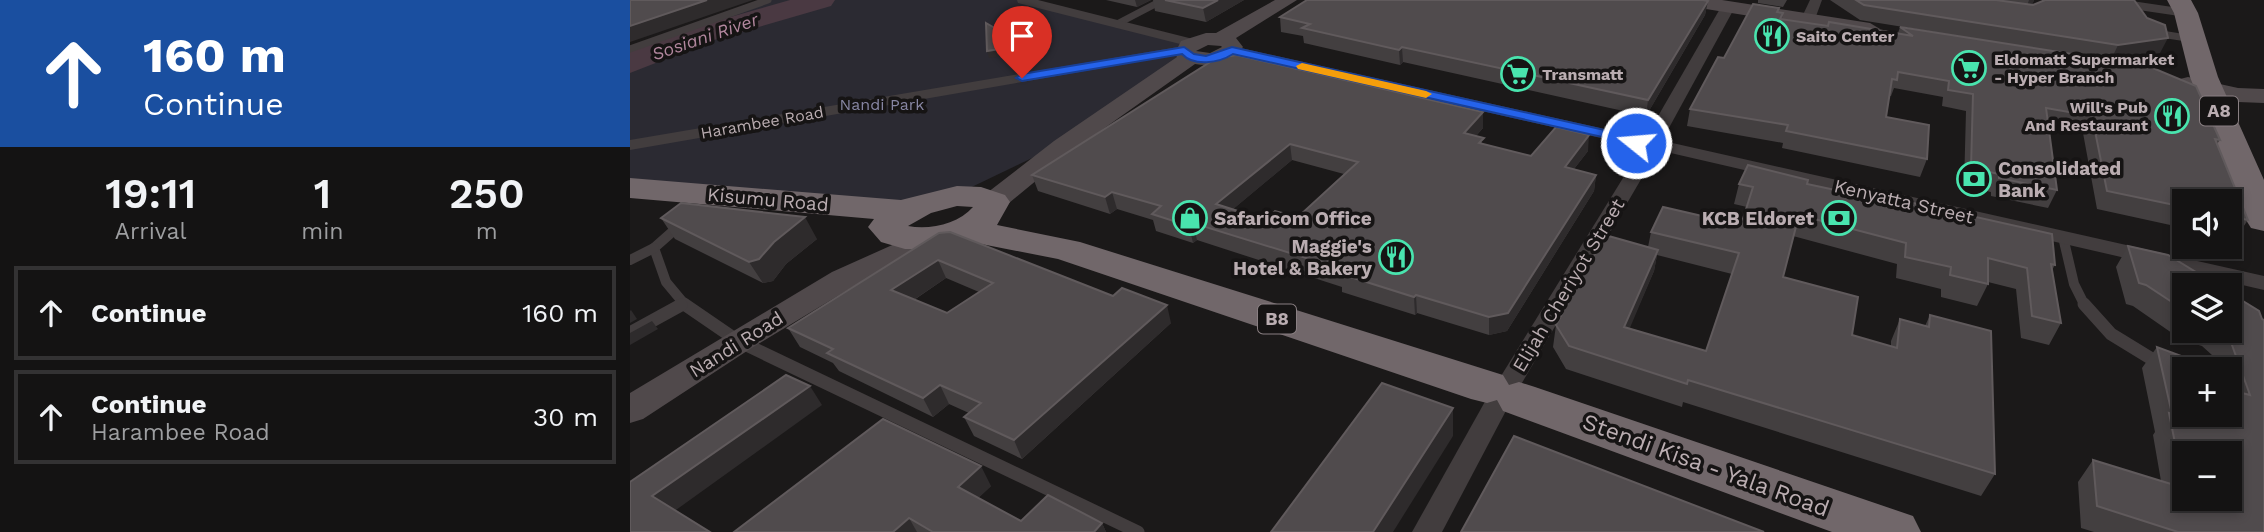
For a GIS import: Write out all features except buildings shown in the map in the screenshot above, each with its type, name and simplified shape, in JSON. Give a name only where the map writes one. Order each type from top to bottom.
[{"type":"highway","name":"A8","points":[[2189,13],[2236,88],[2259,139]]},
{"type":"highway","name":"A8","points":[[2236,88],[2264,220]]},
{"type":"highway","name":"Kisumu Road","points":[[630,188],[700,206]]},
{"type":"highway","name":"B8","points":[[630,201],[896,222],[922,202],[966,216]]},
{"type":"highway","name":"Stendi Kisa - Yala Road","points":[[966,216],[1503,393],[1894,532]]},
{"type":"highway","name":"B8","points":[[896,222],[907,239],[966,216]]},
{"type":"street","points":[[1026,0],[1117,24],[1189,50],[1226,45],[1288,0]]},
{"type":"street","points":[[1687,0],[1728,7],[1812,9],[1890,32]]},
{"type":"street","points":[[2098,0],[2129,11],[2189,13]]},
{"type":"street","name":"Elijah Cheriyot Street","points":[[1427,532],[1503,393],[1652,144],[1728,7]]},
{"type":"street","name":"Kenyatta Street","points":[[1226,45],[2264,283]]},
{"type":"street","name":"Harambee Road","points":[[630,145],[1189,50]]},
{"type":"street","name":"Nandi Road","points":[[630,410],[738,341],[843,279],[966,216],[1189,50]]},
{"type":"street","points":[[2168,77],[2236,88]]},
{"type":"street","name":"Nandi Road","points":[[966,216],[1063,146]]},
{"type":"street","name":"Nandi Road","points":[[843,279],[896,222]]},
{"type":"lane","points":[[630,49],[768,0]]},
{"type":"lane","points":[[1117,24],[1163,0]]},
{"type":"lane","points":[[2145,30],[2189,13]]},
{"type":"lane","points":[[630,260],[654,248],[700,206]]},
{"type":"lane","points":[[2063,237],[2076,290],[2101,327],[2143,356],[2168,368]]},
{"type":"lane","points":[[654,248],[657,266],[681,305],[738,341],[1138,532]]},
{"type":"lane","points":[[630,333],[681,305]]},
{"type":"green space","name":"Nandi Park","points":[[771,0],[1018,0],[1187,43],[1187,59],[1059,145],[955,195],[902,210],[630,187],[630,50]]},
{"type":"waterway","name":"Sosiani River","points":[[630,63],[706,33],[821,0]]},
{"type":"slow traffic","points":[[1302,66],[1426,94]]},
{"type":"place","name":"Saito Center","points":[[1772,36]]},
{"type":"place","name":"Eldomatt Supermarket - Hyper Branch","points":[[1969,68]]},
{"type":"place","name":"Transmatt","points":[[1518,74]]},
{"type":"place","name":"Will's Pub And Restaurant","points":[[2172,116]]},
{"type":"place","name":"Consolidated Bank","points":[[1974,179]]},
{"type":"place","name":"Safaricom Office","points":[[1190,218]]},
{"type":"place","name":"KCB Eldoret","points":[[1839,218]]},
{"type":"place","name":"Maggie's Hotel & Bakery","points":[[1396,257]]},
{"type":"route","points":[[1022,78],[1184,50],[1191,57],[1206,59],[1228,54],[1232,50],[1636,143]]}]
